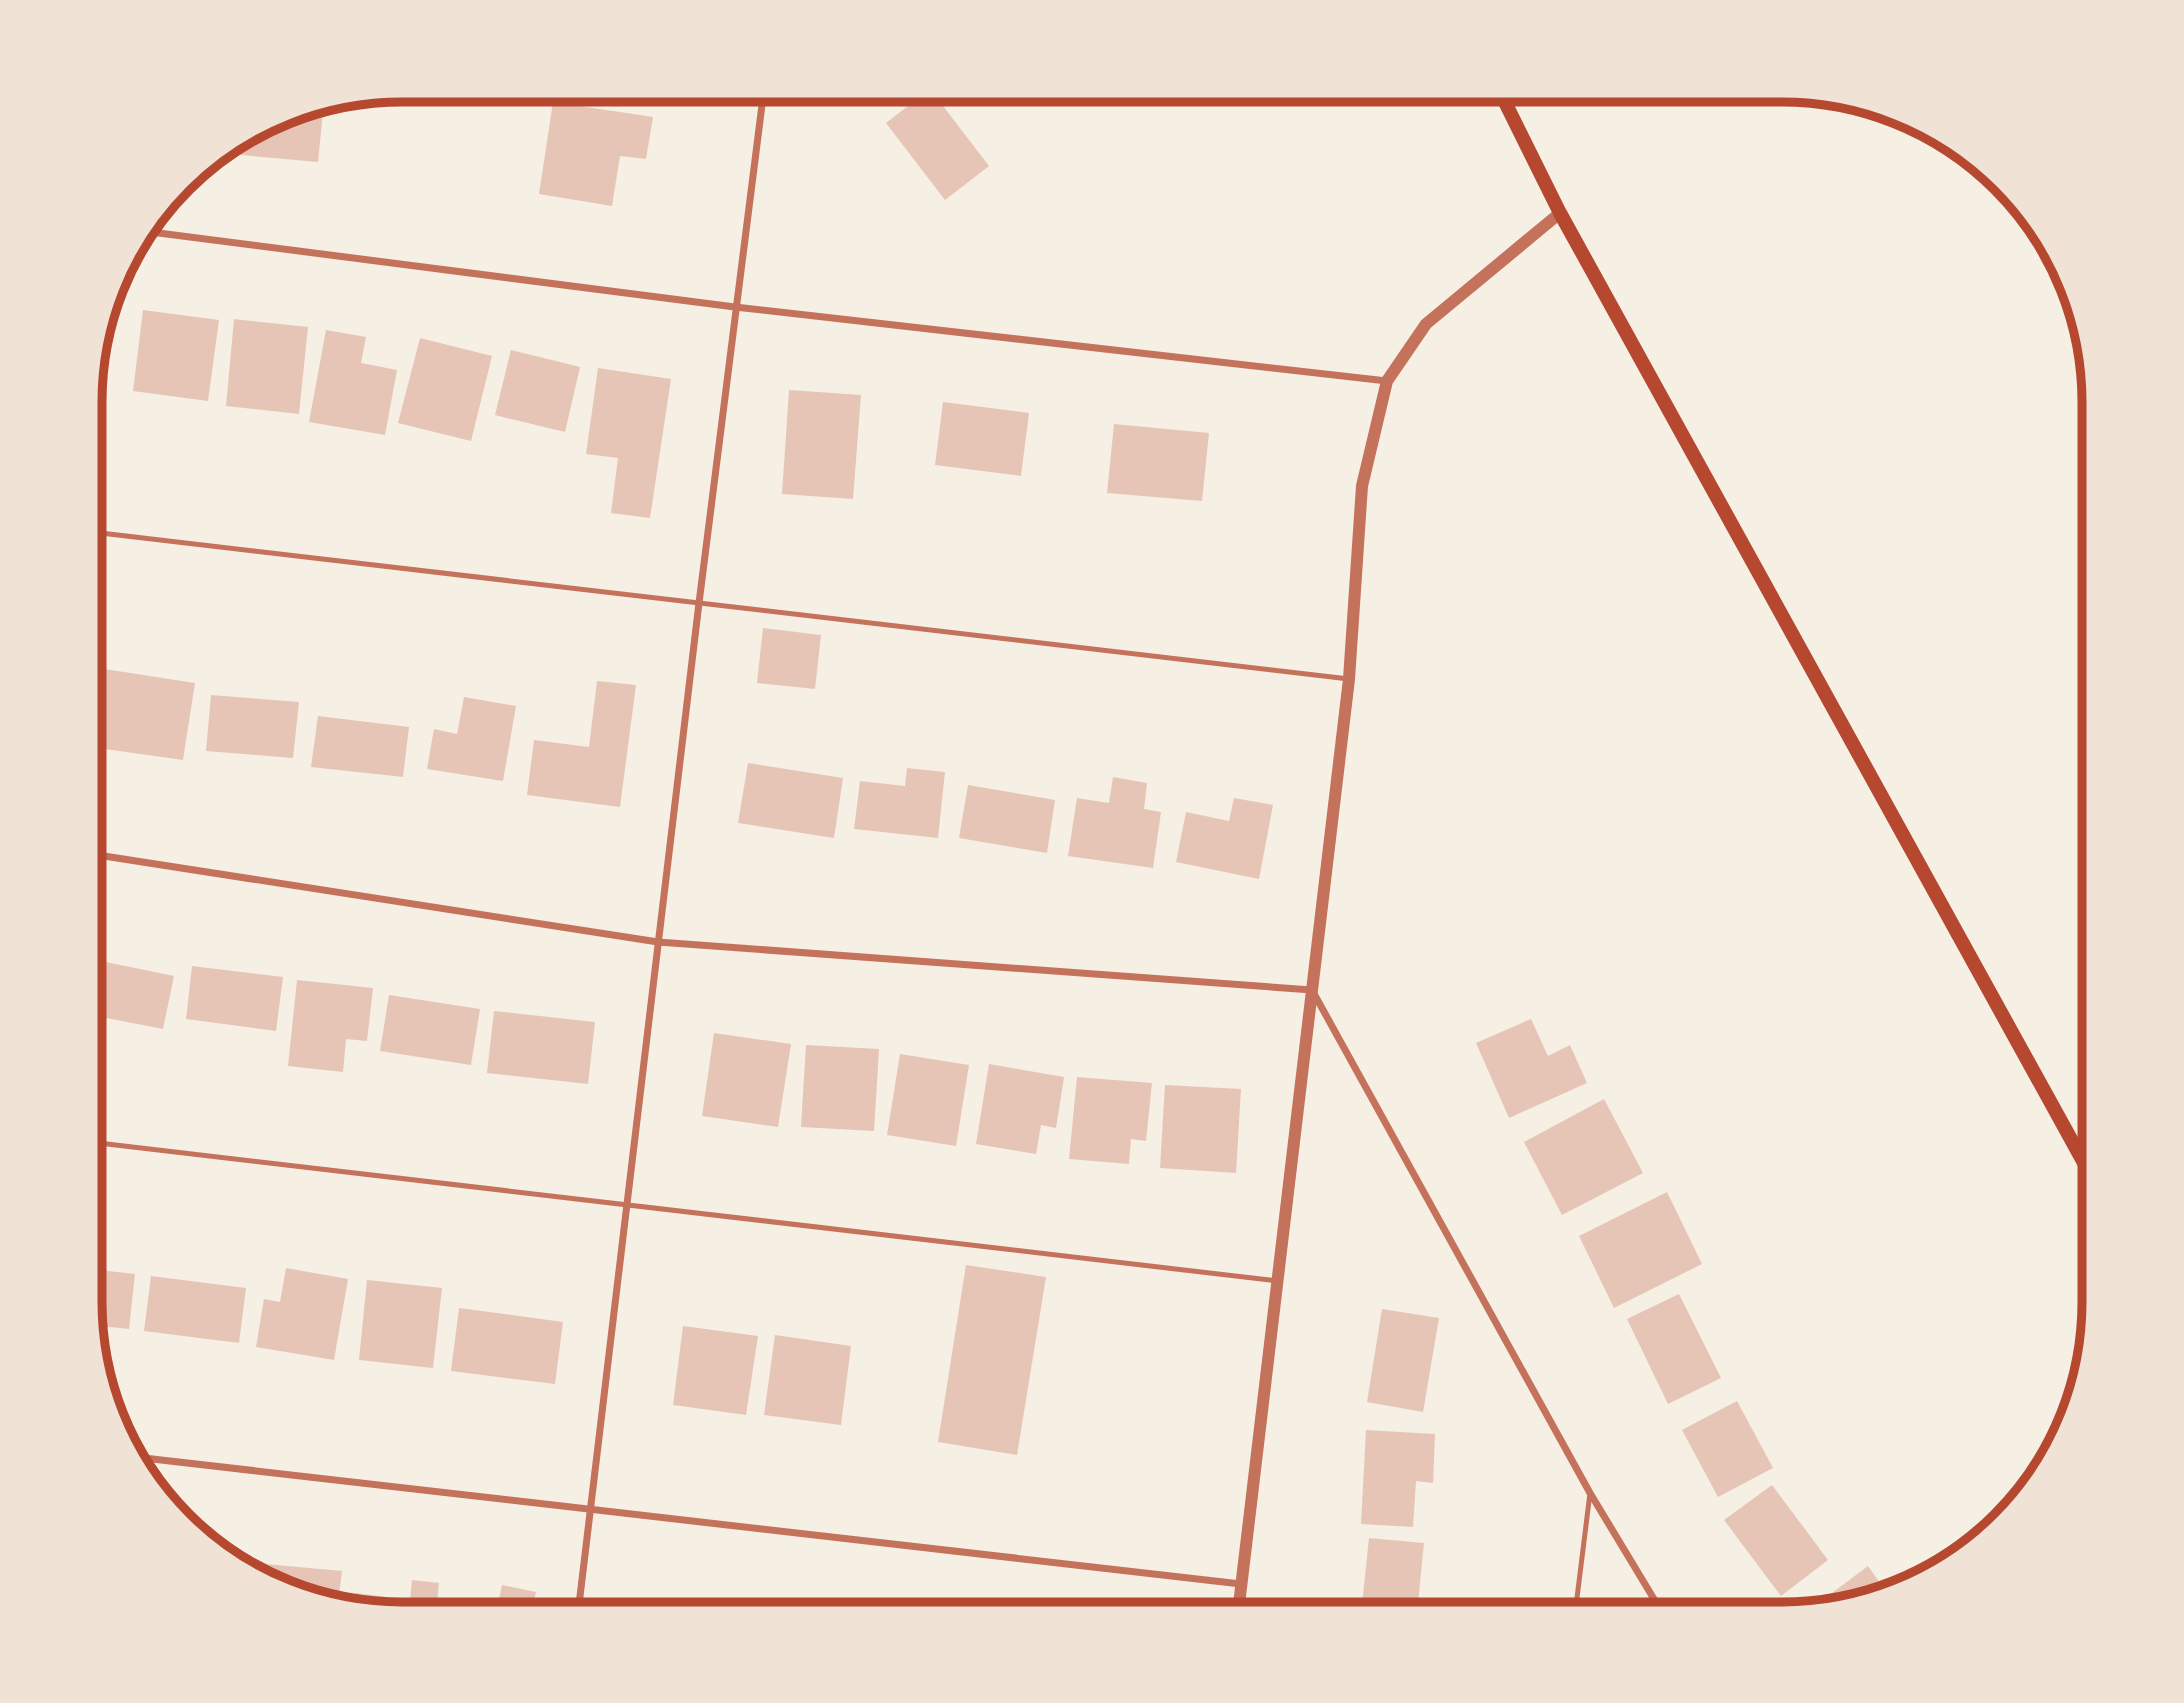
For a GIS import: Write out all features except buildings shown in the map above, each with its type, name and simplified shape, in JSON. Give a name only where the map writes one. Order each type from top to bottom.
[{"type":"main road","points":[[1505,102],[1560,212],[2082,1159]]},
{"type":"street","points":[[579,1602],[735,307],[762,102]]},
{"type":"street","points":[[1239,1602],[1349,679],[1362,486],[1387,381],[1426,324],[1560,212]]},
{"type":"street","points":[[154,232],[735,307],[1387,381]]},
{"type":"street","points":[[102,855],[658,942],[1312,990]]},
{"type":"street","points":[[1312,990],[1590,1493],[1655,1602]]},
{"type":"street","points":[[146,1458],[1241,1584]]},
{"type":"lane","points":[[102,532],[1349,679]]},
{"type":"lane","points":[[102,1143],[1278,1281]]},
{"type":"lane","points":[[1576,1602],[1590,1493]]}]
